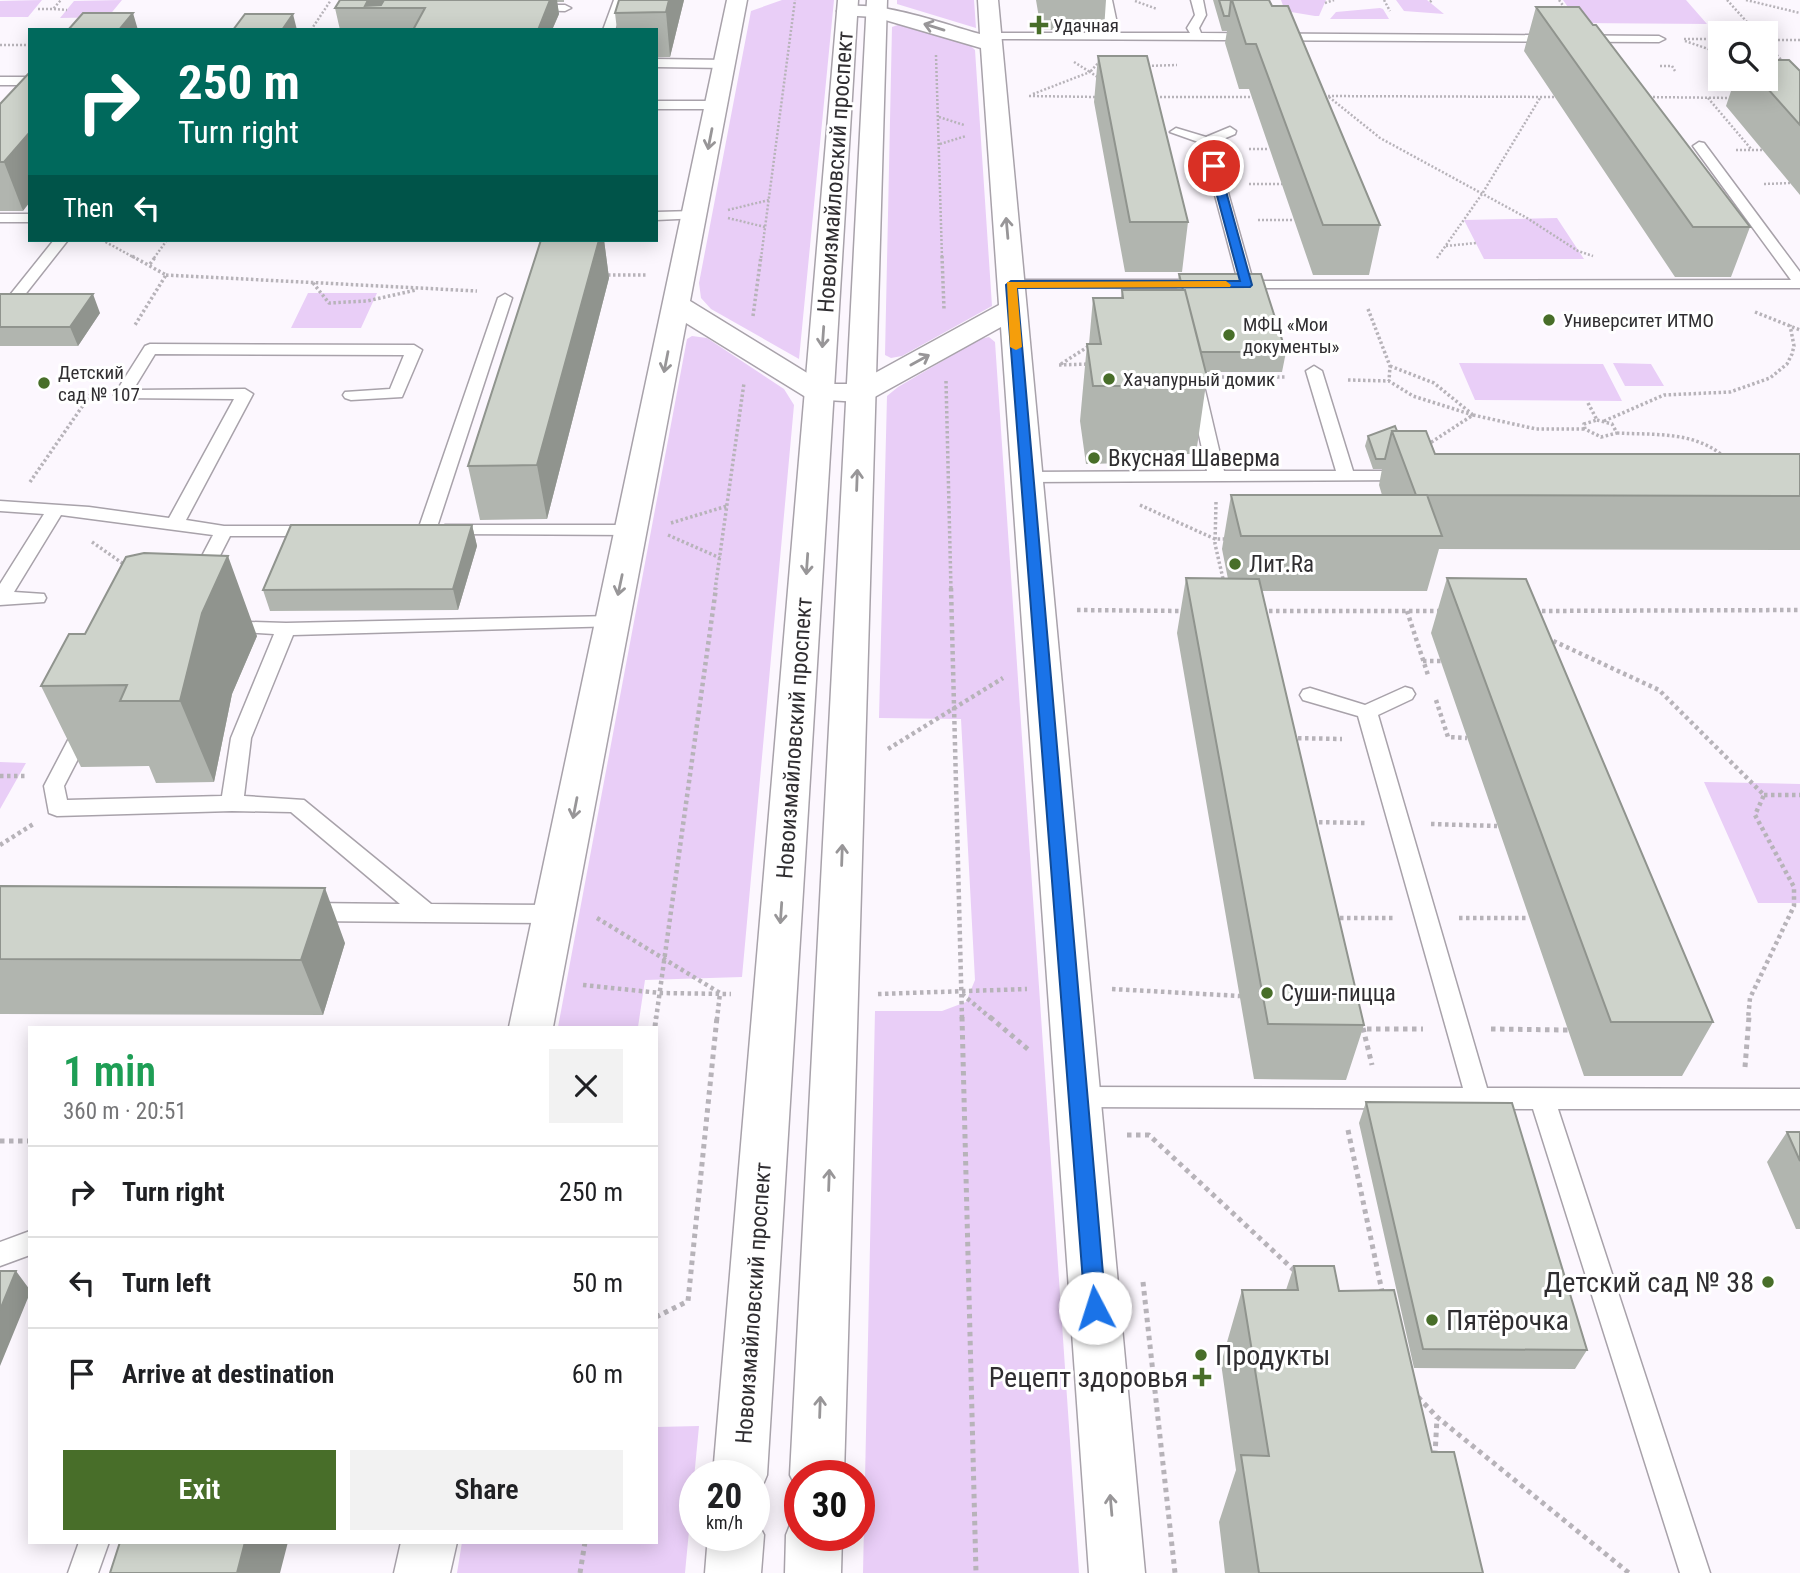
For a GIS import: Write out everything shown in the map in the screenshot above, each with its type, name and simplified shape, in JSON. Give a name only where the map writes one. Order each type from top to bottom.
[{"type":"street","points":[[531,1026],[677,305],[714,214],[717,105],[743,3]]},
{"type":"street","points":[[862,5],[990,27],[1117,1573]]},
{"type":"street","name":"Новоизмайловский проспект","points":[[741,1460],[819,393],[862,5]]},
{"type":"street","name":"Новоизмайловский проспект","points":[[818,1460],[861,393],[862,5]]},
{"type":"street","points":[[677,305],[819,393],[861,393],[1012,297]]},
{"type":"street","points":[[422,1573],[429,1544]]},
{"type":"street","points":[[733,1573],[735,1551]]},
{"type":"street","points":[[813,1573],[814,1551]]},
{"type":"lane","points":[[610,28],[620,0]]},
{"type":"lane","points":[[1106,0],[1114,37]]},
{"type":"lane","points":[[1197,0],[1201,12],[1200,20],[1193,28],[1197,37]]},
{"type":"lane","points":[[512,8],[565,8]]},
{"type":"lane","points":[[990,27],[1114,37],[1659,39]]},
{"type":"lane","points":[[658,64],[726,64]]},
{"type":"lane","points":[[0,81],[23,81]]},
{"type":"lane","points":[[0,99],[23,81]]},
{"type":"lane","points":[[658,105],[717,105]]},
{"type":"lane","points":[[1176,132],[1207,141],[1230,131]]},
{"type":"lane","points":[[1207,141],[1247,285]]},
{"type":"lane","points":[[1699,145],[1800,283]]},
{"type":"lane","points":[[658,216],[714,214]]},
{"type":"lane","points":[[0,218],[28,218]]},
{"type":"lane","points":[[11,303],[59,242]]},
{"type":"lane","points":[[1012,297],[1247,285],[1670,286],[1800,283]]},
{"type":"lane","points":[[505,298],[420,530],[632,530]]},
{"type":"lane","points":[[175,524],[245,394],[122,395],[150,349],[414,350],[396,394],[351,395]]},
{"type":"lane","points":[[1314,372],[1346,475]]},
{"type":"lane","points":[[1197,390],[1217,477]]},
{"type":"lane","points":[[1298,476],[1306,498]]},
{"type":"lane","points":[[1027,477],[1424,476]]},
{"type":"lane","points":[[7,506],[52,514],[175,524],[224,531],[332,531]]},
{"type":"lane","points":[[0,598],[52,514]]},
{"type":"lane","points":[[191,595],[224,531]]},
{"type":"lane","points":[[0,598],[37,598]]},
{"type":"lane","points":[[202,624],[286,629],[612,622]]},
{"type":"lane","points":[[232,803],[241,738],[286,629]]},
{"type":"lane","points":[[1310,695],[1367,712],[1405,694]]},
{"type":"lane","points":[[96,706],[54,786],[57,808],[232,803],[296,805],[426,913]]},
{"type":"lane","points":[[1367,712],[1478,1098]]},
{"type":"lane","points":[[290,912],[554,914]]},
{"type":"lane","points":[[1078,1097],[1800,1099]]},
{"type":"lane","points":[[1542,1098],[1695,1573]]},
{"type":"lane","points":[[0,1254],[28,1243]]},
{"type":"lane","points":[[83,1573],[93,1544]]},
{"type":"path","points":[[53,9],[61,0]]},
{"type":"path","points":[[312,28],[331,0]]},
{"type":"path","points":[[752,323],[796,0]]},
{"type":"path","points":[[1325,3],[1334,0]]},
{"type":"path","points":[[1384,0],[1390,11],[1385,13]]},
{"type":"path","points":[[1727,0],[1746,21]]},
{"type":"path","points":[[1746,0],[1800,13]]},
{"type":"path","points":[[1432,1],[1439,1]]},
{"type":"path","points":[[38,9],[66,10]]},
{"type":"path","points":[[1708,39],[1675,39],[1708,49]]},
{"type":"path","points":[[1778,41],[1800,40]]},
{"type":"path","points":[[0,46],[28,45]]},
{"type":"path","points":[[936,45],[944,308]]},
{"type":"path","points":[[1778,55],[1786,65]]},
{"type":"path","points":[[1133,66],[1184,65]]},
{"type":"path","points":[[1096,66],[1109,66]]},
{"type":"path","points":[[1672,66],[1675,71]]},
{"type":"path","points":[[1029,96],[1090,72],[1100,79]]},
{"type":"path","points":[[1728,98],[1739,91]]},
{"type":"path","points":[[1018,96],[1105,97]]},
{"type":"path","points":[[1147,97],[1265,96]]},
{"type":"path","points":[[1315,96],[1565,97]]},
{"type":"path","points":[[1328,96],[1380,138],[1578,251],[1670,286]]},
{"type":"path","points":[[1419,285],[1482,194],[1541,97]]},
{"type":"path","points":[[1639,97],[1735,98]]},
{"type":"path","points":[[1707,97],[1752,150]]},
{"type":"path","points":[[1724,117],[1735,117]]},
{"type":"path","points":[[714,214],[769,200]]},
{"type":"path","points":[[714,214],[765,227]]},
{"type":"path","points":[[106,242],[166,275],[479,291]]},
{"type":"path","points":[[150,264],[166,242]]},
{"type":"path","points":[[1445,247],[1476,243]]},
{"type":"path","points":[[130,332],[166,275]]},
{"type":"path","points":[[594,275],[648,275]]},
{"type":"path","points":[[313,282],[329,303],[367,301],[423,289]]},
{"type":"path","points":[[1359,285],[1390,366],[1389,381]]},
{"type":"path","points":[[1604,421],[1664,395],[1730,392],[1770,378],[1787,364],[1792,354],[1794,346],[1790,326]]},
{"type":"path","points":[[1048,370],[1097,340]]},
{"type":"path","points":[[1059,365],[1100,365]]},
{"type":"path","points":[[1390,366],[1405,369],[1445,388],[1473,415],[1536,429],[1585,429],[1589,433],[1606,438],[1617,433],[1701,440],[1719,449],[1726,459]]},
{"type":"path","points":[[946,375],[976,1573]]},
{"type":"path","points":[[655,1026],[744,377]]},
{"type":"path","points":[[7,506],[101,379]]},
{"type":"path","points":[[1588,403],[1597,420]]},
{"type":"path","points":[[1392,475],[1411,457],[1473,415]]},
{"type":"path","points":[[1585,429],[1584,424],[1597,420],[1612,424],[1617,433]]},
{"type":"path","points":[[1217,477],[1215,539],[1225,584]]},
{"type":"path","points":[[1133,502],[1215,539],[1239,539]]},
{"type":"path","points":[[666,525],[727,506]]},
{"type":"path","points":[[52,514],[131,569],[191,595]]},
{"type":"path","points":[[665,533],[720,558]]},
{"type":"path","points":[[1072,610],[1184,611]]},
{"type":"path","points":[[1530,611],[1800,610]]},
{"type":"path","points":[[1261,622],[1259,611],[1448,611]]},
{"type":"path","points":[[1539,634],[1659,690],[1763,795],[1800,795]]},
{"type":"path","points":[[1423,661],[1441,661]]},
{"type":"path","points":[[883,751],[954,710],[1012,672]]},
{"type":"path","points":[[1286,726],[1289,738]]},
{"type":"path","points":[[1280,737],[1374,739]]},
{"type":"path","points":[[1448,737],[1467,738]]},
{"type":"path","points":[[1743,1098],[1750,998],[1794,905],[1794,887],[1755,815],[1763,795]]},
{"type":"path","points":[[0,845],[57,808]]},
{"type":"path","points":[[591,915],[720,993]]},
{"type":"path","points":[[882,980],[882,994]]},
{"type":"path","points":[[581,984],[660,993],[740,995]]},
{"type":"path","points":[[870,994],[1032,989]]},
{"type":"path","points":[[1111,989],[1240,996]]},
{"type":"path","points":[[658,1316],[688,1301],[720,993]]},
{"type":"path","points":[[961,993],[1041,1060]]},
{"type":"path","points":[[1341,1098],[1384,1298]]},
{"type":"path","points":[[1127,1135],[1149,1135],[1306,1281]]},
{"type":"path","points":[[0,1141],[28,1141]]},
{"type":"path","points":[[1410,1388],[1437,1417],[1629,1573]]},
{"type":"path","points":[[1435,1464],[1437,1417]]},
{"type":"path","points":[[580,1573],[585,1544]]},
{"type":"shaded area","points":[[42,0],[28,17],[0,17],[0,1]]},
{"type":"shaded area","points":[[122,0],[108,17],[60,18],[74,1]]},
{"type":"shaded area","points":[[782,0],[834,0],[799,359],[711,309],[701,298],[699,283],[751,11]]},
{"type":"shaded area","points":[[897,0],[974,0],[976,28],[897,4]]},
{"type":"shaded area","points":[[1281,0],[1326,0],[1319,16],[1315,16],[1285,11]]},
{"type":"shaded area","points":[[1396,0],[1427,0],[1444,14],[1404,11]]},
{"type":"shaded area","points":[[1563,0],[1686,0],[1707,24],[1579,23]]},
{"type":"shaded area","points":[[1380,8],[1389,19],[1330,19],[1336,12]]},
{"type":"shaded area","points":[[903,23],[970,45],[975,50],[992,306],[902,356],[891,358],[885,355],[892,27]]},
{"type":"shaded area","points":[[1557,218],[1584,259],[1484,259],[1464,220]]},
{"type":"shaded area","points":[[308,293],[377,293],[361,328],[291,328]]},
{"type":"shaded area","points":[[692,336],[707,338],[784,389],[794,405],[742,977],[645,980],[638,1026],[558,1026],[687,339]]},
{"type":"shaded area","points":[[989,337],[995,342],[1079,1573],[863,1573],[863,1551],[875,1551],[875,1460],[865,1460],[875,1011],[942,1011],[966,1002],[975,980],[961,719],[879,718],[887,396],[980,339]]},
{"type":"shaded area","points":[[1459,363],[1603,364],[1622,401],[1475,400]]},
{"type":"shaded area","points":[[1613,363],[1651,364],[1664,386],[1625,386]]},
{"type":"shaded area","points":[[0,762],[26,763],[0,809]]},
{"type":"shaded area","points":[[1704,782],[1800,784],[1800,903],[1758,903]]},
{"type":"shaded area","points":[[699,1426],[696,1460],[679,1460],[679,1551],[687,1551],[685,1573],[457,1573],[462,1544],[658,1544],[658,1427]]},
{"type":"building","points":[[340,0],[368,0],[365,6],[381,5],[384,0],[550,0],[539,28],[414,28],[425,8],[335,8]]},
{"type":"building","points":[[619,0],[669,0],[666,12],[615,13]]},
{"type":"building","points":[[1219,0],[1231,0],[1229,16],[1224,16]]},
{"type":"building","points":[[1232,0],[1269,0],[1272,6],[1288,6],[1380,225],[1323,225],[1256,44],[1246,44]]},
{"type":"building","points":[[1536,7],[1579,7],[1593,25],[1596,25],[1750,227],[1693,227]]},
{"type":"building","points":[[83,13],[133,13],[121,28],[70,28]]},
{"type":"building","points":[[245,14],[293,14],[283,28],[234,28]]},
{"type":"building","points":[[1098,56],[1147,56],[1188,222],[1130,222]]},
{"type":"building","points":[[1778,60],[1789,60],[1800,71],[1800,125],[1770,91],[1778,91]]},
{"type":"building","points":[[28,74],[28,134],[4,162],[0,162],[0,104]]},
{"type":"building","points":[[540,242],[598,242],[537,465],[468,466]]},
{"type":"building","name":"МФЦ «Мои документы»","points":[[1179,274],[1261,274],[1286,352],[1201,352]]},
{"type":"building","points":[[1122,290],[1185,290],[1207,377],[1135,377],[1137,386],[1093,386],[1087,344],[1101,344],[1093,298],[1123,298]]},
{"type":"building","points":[[0,294],[93,294],[70,327],[0,327]]},
{"type":"building","points":[[1395,426],[1397,431],[1392,431],[1385,459],[1376,459],[1368,436]]},
{"type":"building","points":[[1392,431],[1426,431],[1435,454],[1800,454],[1800,496],[1416,495]]},
{"type":"building","points":[[1231,495],[1427,495],[1442,536],[1241,536]]},
{"type":"building","points":[[291,525],[472,525],[453,589],[263,590]]},
{"type":"building","points":[[144,553],[228,556],[202,613],[180,701],[120,701],[127,685],[41,686],[69,634],[85,634],[126,557]]},
{"type":"building","points":[[1186,578],[1259,579],[1364,1025],[1268,1024]]},
{"type":"building","points":[[1447,578],[1526,579],[1713,1022],[1611,1022]]},
{"type":"building","points":[[0,886],[325,888],[301,960],[0,959]]},
{"type":"building","points":[[1366,1102],[1512,1103],[1587,1350],[1423,1349]]},
{"type":"building","points":[[1787,1132],[1800,1132],[1800,1161]]},
{"type":"building","points":[[1294,1266],[1334,1266],[1339,1291],[1394,1290],[1432,1452],[1454,1452],[1483,1573],[1259,1573],[1241,1455],[1269,1456],[1242,1290],[1298,1290]]},
{"type":"building","points":[[0,1271],[16,1271],[0,1310]]},
{"type":"building","points":[[119,1544],[244,1544],[237,1573],[110,1573]]},
{"type":"slow traffic","points":[[1016,347],[1011,285],[1226,285]]},
{"type":"place","name":"Удачная","points":[[1039,25]]},
{"type":"place","name":"Университет ИТМО","points":[[1549,320]]},
{"type":"place","name":"МФЦ «Мои документы»","points":[[1229,335]]},
{"type":"place","name":"Хачапурный домик","points":[[1109,379]]},
{"type":"place","name":"Детский сад № 107","points":[[44,383]]},
{"type":"place","name":"Вкусная Шаверма","points":[[1094,458]]},
{"type":"place","name":"Лит.Ra","points":[[1235,564]]},
{"type":"place","name":"Суши-пицца","points":[[1267,993]]},
{"type":"place","name":"Детский сад № 38","points":[[1768,1282]]},
{"type":"place","name":"Пятёрочка","points":[[1432,1320]]},
{"type":"place","name":"Продукты","points":[[1201,1355]]},
{"type":"place","name":"Рецепт здоровья","points":[[1202,1377]]},
{"type":"route","points":[[1095,1308],[1011,285],[1247,285],[1214,166]]}]
